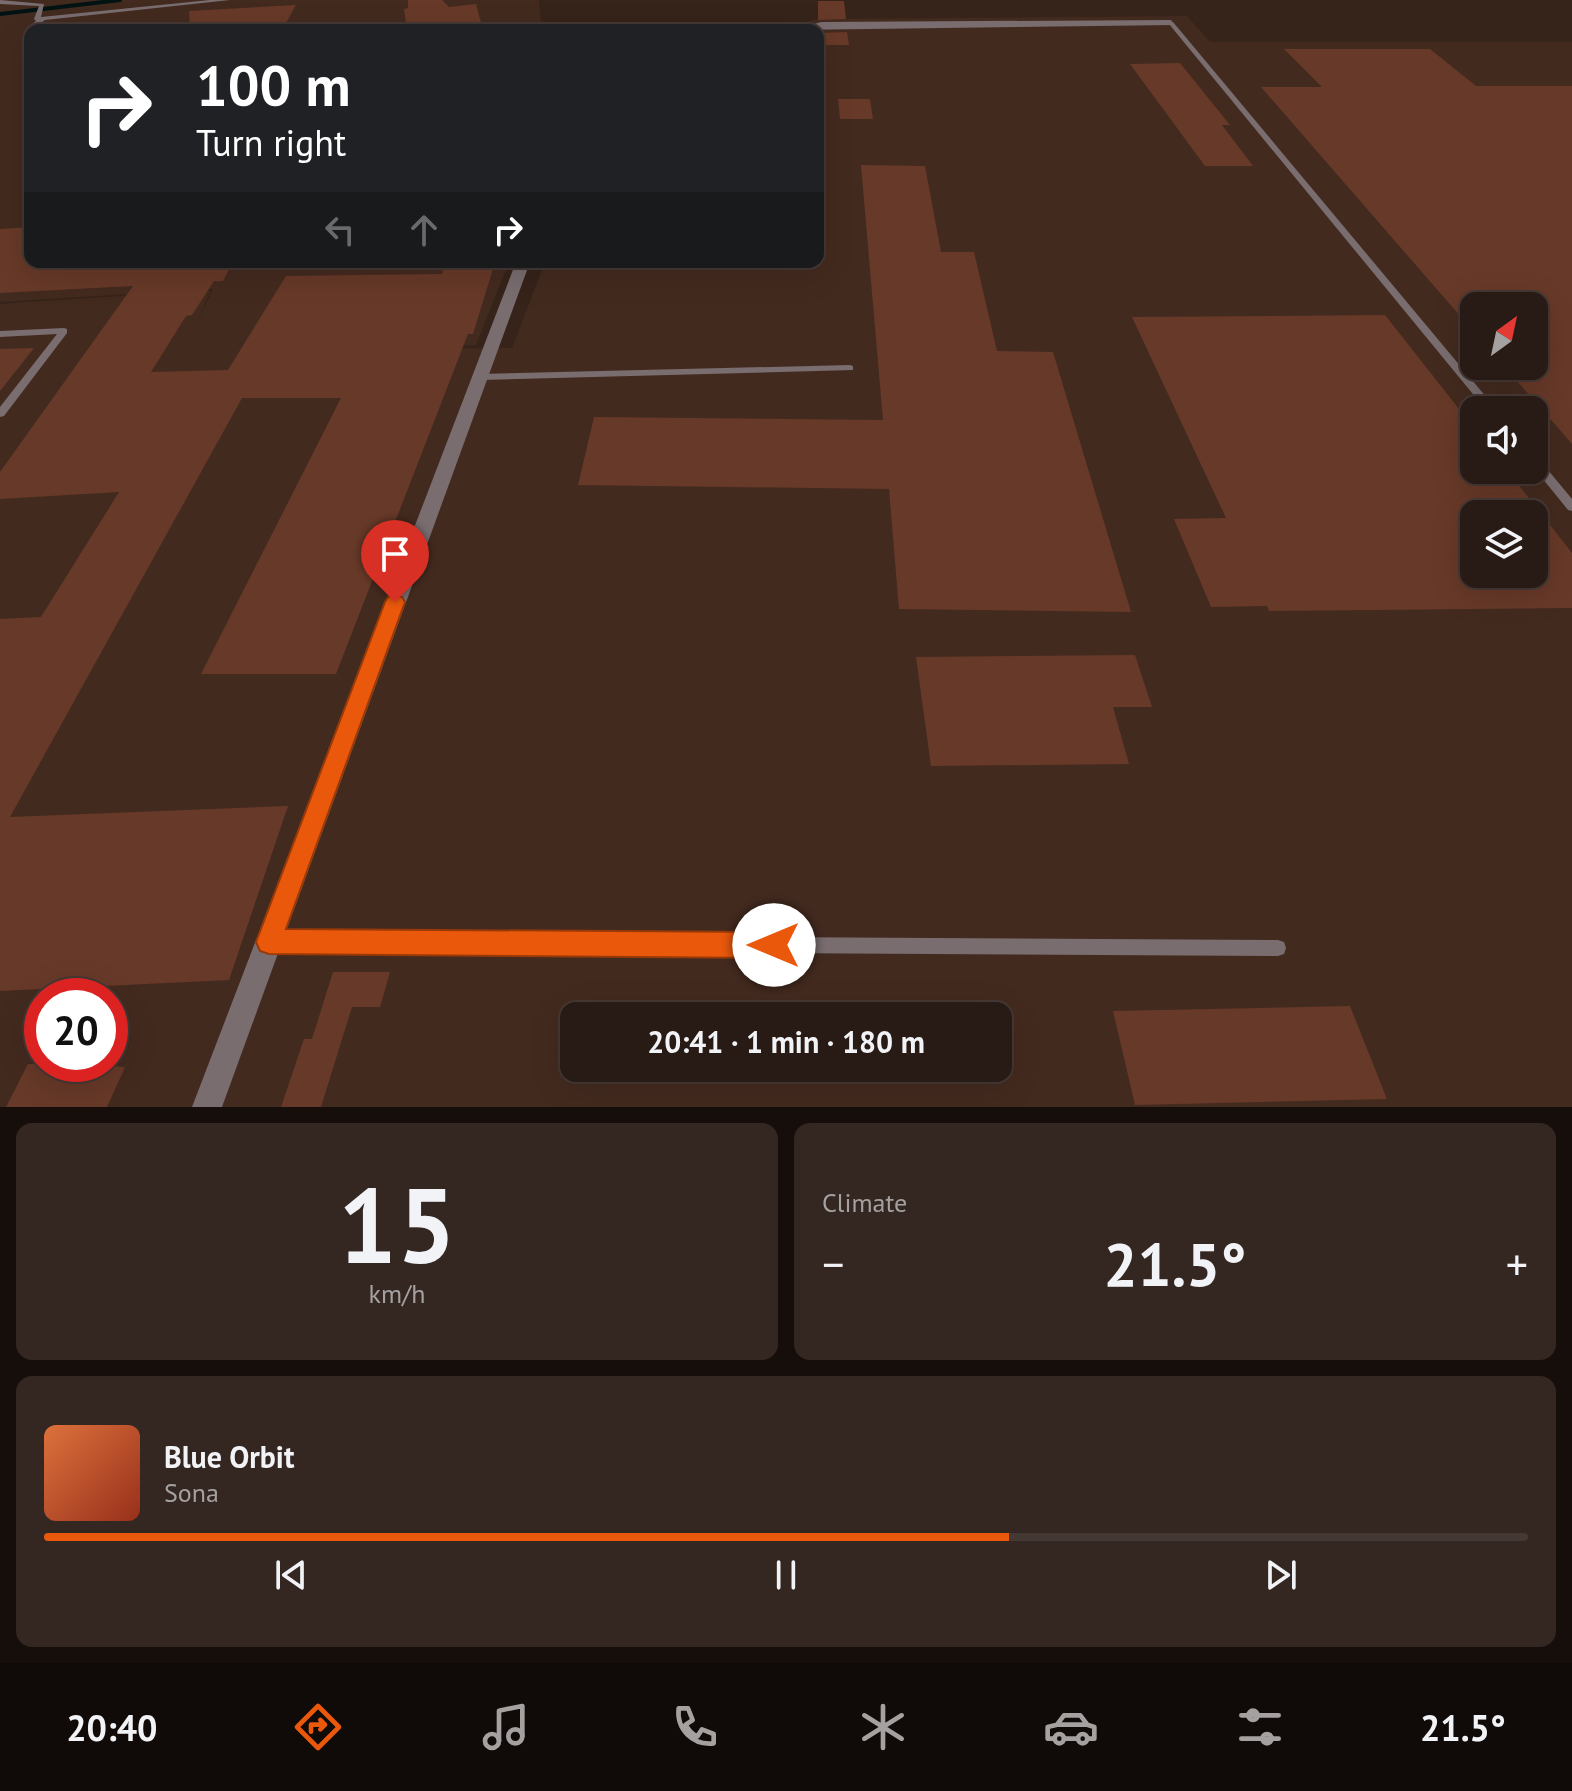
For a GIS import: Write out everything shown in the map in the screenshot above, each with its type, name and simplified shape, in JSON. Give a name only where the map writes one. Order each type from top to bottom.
[{"type":"street","points":[[824,25],[1171,23]]},
{"type":"street","points":[[207,1107],[521,268]]},
{"type":"lane","points":[[34,24],[41,18],[227,0]]},
{"type":"lane","points":[[0,2],[42,5],[41,18]]},
{"type":"lane","points":[[1171,23],[1480,396]]},
{"type":"lane","points":[[0,334],[64,331],[0,414]]},
{"type":"lane","points":[[480,377],[850,368]]},
{"type":"lane","points":[[1548,478],[1572,507]]},
{"type":"lane","points":[[269,942],[1278,948]]},
{"type":"shaded area","points":[[0,0],[539,0],[541,24],[24,24],[24,268],[507,268],[476,345],[246,351],[512,348],[543,268],[824,268],[824,24],[797,24],[820,19],[1187,16],[1210,42],[1572,42],[1572,1107],[0,1107],[0,304],[211,290],[196,324],[213,289],[0,302]]},
{"type":"building","points":[[408,0],[442,0],[449,7],[476,4],[481,24],[406,24],[404,9],[408,8]]},
{"type":"building","points":[[818,1],[844,1],[846,19],[818,20]]},
{"type":"building","points":[[296,5],[285,24],[190,24],[189,11]]},
{"type":"building","points":[[847,32],[849,45],[824,45],[824,33]]},
{"type":"building","points":[[1284,49],[1430,49],[1476,86],[1572,86],[1572,444],[1548,416],[1548,396],[1530,396],[1516,380],[1548,380],[1548,292],[1460,292],[1460,316],[1261,87],[1322,87]]},
{"type":"building","points":[[1180,63],[1230,125],[1222,125],[1253,166],[1205,166],[1130,64]]},
{"type":"building","points":[[838,99],[870,99],[873,119],[840,119]]},
{"type":"building","points":[[861,165],[925,166],[941,252],[974,252],[997,351],[1053,352],[1131,612],[899,609],[889,489],[578,485],[594,417],[883,420]]},
{"type":"building","points":[[24,227],[24,268],[230,268],[223,281],[214,281],[192,315],[186,316],[151,372],[228,370],[286,276],[442,274],[443,270],[493,269],[473,334],[468,334],[336,674],[201,674],[341,398],[242,398],[10,817],[288,806],[229,980],[128,985],[128,978],[24,978],[24,990],[0,991],[0,619],[41,617],[119,492],[0,499],[0,472],[133,286],[0,293],[0,229]]},
{"type":"building","points":[[1385,315],[1460,410],[1460,484],[1518,484],[1530,500],[1460,500],[1460,588],[1548,588],[1548,522],[1572,553],[1572,608],[1269,611],[1267,606],[1211,607],[1174,519],[1226,518],[1132,317]]},
{"type":"building","points":[[34,348],[0,391],[0,349]]},
{"type":"building","points":[[1135,655],[1152,707],[1113,707],[1129,764],[931,766],[916,657]]},
{"type":"building","points":[[333,972],[390,972],[380,1007],[352,1007],[321,1107],[281,1107],[304,1039],[312,1039]]},
{"type":"building","points":[[1350,1006],[1387,1099],[1135,1105],[1113,1011]]},
{"type":"building","points":[[24,1072],[24,1082],[118,1082],[107,1107],[6,1107]]},
{"type":"waterway","points":[[0,14],[120,0]]},
{"type":"route","points":[[395,602],[269,942],[774,945]]}]
